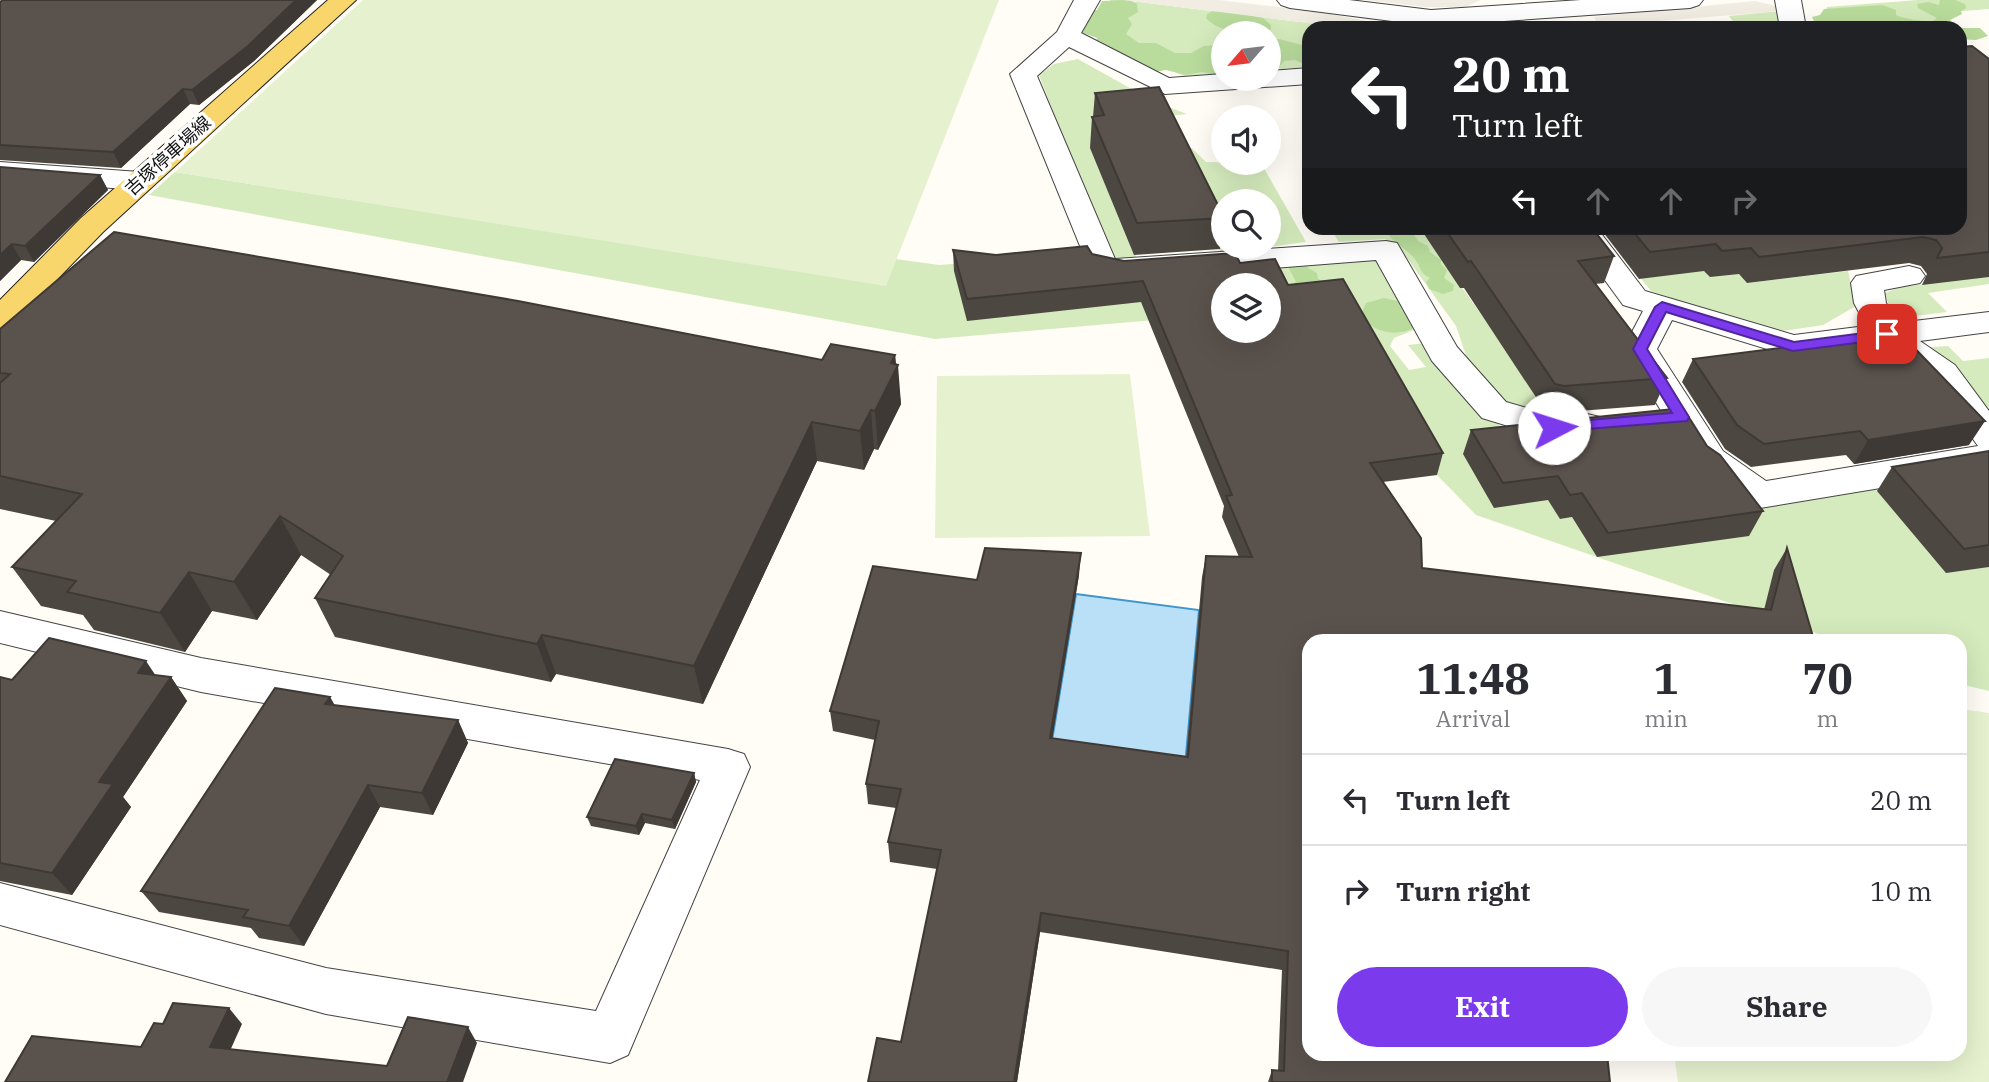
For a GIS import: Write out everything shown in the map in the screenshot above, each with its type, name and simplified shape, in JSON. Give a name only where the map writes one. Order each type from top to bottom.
[{"type":"main road","name":"吉塚停車場線","points":[[0,318],[92,225],[343,0]]},
{"type":"street","points":[[1087,0],[1066,36],[1023,74],[1102,265],[1122,270],[1387,250],[1444,353],[1494,410],[1554,428],[1618,423]]},
{"type":"street","points":[[1290,0],[1413,21],[1519,6],[1690,0]]},
{"type":"street","points":[[1788,0],[1792,21]]},
{"type":"street","points":[[1519,6],[1552,21]]},
{"type":"street","points":[[1066,36],[1165,86],[1211,83]]},
{"type":"street","points":[[1281,78],[1302,77]]},
{"type":"street","points":[[0,171],[140,181]]},
{"type":"street","points":[[1587,235],[1634,298],[1793,346],[1989,322]]},
{"type":"street","points":[[1909,276],[1867,283],[1870,303],[1887,334],[1943,373],[1989,438]]},
{"type":"street","points":[[1662,307],[1640,349],[1669,419],[1710,460],[1760,495],[1989,457]]},
{"type":"street","points":[[0,627],[201,675],[728,767],[610,1038],[326,991],[0,904]]},
{"type":"green space","points":[[363,0],[999,0],[886,286],[175,172]]},
{"type":"green space","points":[[1110,0],[1302,22],[1302,68],[1281,69],[1281,21],[1211,21],[1211,74],[1184,76],[1107,44]]},
{"type":"green space","points":[[1129,0],[1137,4],[1138,12],[1128,18],[1132,24],[1126,34],[1139,43],[1156,43],[1175,53],[1191,53],[1211,46],[1211,74],[1202,72],[1186,75],[1166,70],[1149,73],[1095,44],[1097,38],[1075,30],[1090,11],[1097,10],[1102,1]]},
{"type":"green space","points":[[1918,0],[1989,0],[1989,9],[1938,13],[1940,21],[1826,21],[1827,7]]},
{"type":"green space","points":[[1940,0],[1955,0],[1965,4],[1966,8],[1951,21],[1933,21],[1937,18],[1918,8],[1917,4],[1928,2],[1939,5]]},
{"type":"green space","points":[[1882,5],[1896,10],[1896,15],[1923,21],[1814,21],[1812,17],[1820,15],[1824,9]]},
{"type":"green space","points":[[1217,9],[1263,18],[1266,21],[1211,23],[1206,18],[1207,14]]},
{"type":"green space","points":[[1780,11],[1780,21],[1733,21],[1729,16]]},
{"type":"green space","points":[[1967,28],[1980,28],[1988,36],[1967,39]]},
{"type":"green space","points":[[1281,40],[1302,45],[1302,63],[1295,60],[1284,61],[1281,64]]},
{"type":"green space","points":[[1078,59],[1153,101],[1187,114],[1093,124],[1131,248],[1138,260],[1115,261],[1107,253],[1039,75],[1054,64]]},
{"type":"green space","points":[[1192,148],[1206,162],[1211,162],[1211,175],[1268,175],[1276,189],[1211,189],[1211,232],[1172,150]]},
{"type":"green space","points":[[175,172],[885,285],[896,259],[939,265],[1078,255],[1091,275],[1378,260],[1419,328],[1394,338],[1390,346],[1409,370],[1426,367],[1408,345],[1426,343],[1485,413],[1531,452],[1560,519],[1572,517],[1597,557],[1733,490],[1989,475],[1989,691],[1967,686],[1967,634],[1819,634],[1476,515],[1437,475],[1339,300],[1281,284],[1281,273],[1211,273],[1211,302],[1201,316],[935,339],[149,195]]},
{"type":"green space","points":[[1281,198],[1302,235],[1306,242],[1281,245]]},
{"type":"green space","points":[[1334,235],[1425,235],[1500,342],[1544,413],[1516,410],[1475,382],[1456,326],[1399,247],[1385,239],[1339,242]]},
{"type":"green space","points":[[1390,235],[1414,235],[1418,241],[1428,246],[1430,252],[1441,260],[1447,270],[1444,278],[1454,285],[1453,291],[1443,294],[1429,289],[1426,282],[1430,278]]},
{"type":"green space","points":[[1606,235],[1678,235],[1739,274],[1747,283],[1848,271],[1856,306],[1823,325],[1770,333],[1651,291]]},
{"type":"green space","points":[[1287,265],[1307,265],[1317,273],[1318,279],[1347,289],[1351,296],[1292,285],[1296,282]]},
{"type":"green space","points":[[1989,276],[1989,284],[1928,293],[1947,312],[1907,317],[1889,307],[1885,293],[1900,287]]},
{"type":"green space","points":[[1384,298],[1406,303],[1414,328],[1385,332],[1366,321],[1361,315],[1366,303]]},
{"type":"green space","points":[[1948,346],[1963,361],[1989,358],[1989,408],[1961,378],[1919,348]]},
{"type":"green space","points":[[1130,374],[1150,536],[935,538],[937,376]]},
{"type":"green space","points":[[1967,710],[1989,713],[1989,1082],[1678,1082],[1675,1061],[1967,1061]]},
{"type":"shaded area","points":[[1123,0],[1219,0],[1321,12],[1366,21],[1302,22]]},
{"type":"shaded area","points":[[1364,0],[1481,0],[1465,7],[1426,7]]},
{"type":"shaded area","points":[[1755,1],[1776,6],[1780,11],[1659,21],[1596,21],[1594,17]]},
{"type":"water","points":[[1076,594],[1199,610],[1184,777],[1049,759]]},
{"type":"building","points":[[296,0],[248,46],[192,90],[183,89],[113,152],[0,145],[0,2]]},
{"type":"building","points":[[1967,46],[1972,46],[1989,59],[1989,252],[1937,258],[1942,248],[1936,240],[1923,237],[1759,257],[1751,248],[1722,251],[1716,244],[1650,252],[1636,235],[1967,235]]},
{"type":"building","points":[[1159,87],[1211,191],[1211,219],[1137,223],[1092,117],[1104,115],[1095,93]]},
{"type":"building","points":[[0,167],[100,175],[25,246],[12,244],[0,255]]},
{"type":"building","points":[[114,232],[518,301],[822,360],[831,344],[895,355],[891,363],[898,365],[875,411],[871,410],[860,431],[812,422],[694,666],[542,635],[537,644],[315,598],[343,556],[280,516],[234,582],[189,572],[160,613],[67,592],[76,581],[12,567],[82,494],[0,476],[0,383],[10,374],[0,373],[0,329]]},
{"type":"building","points":[[1449,235],[1598,235],[1614,256],[1578,261],[1667,378],[1564,386],[1555,384],[1471,261],[1468,262]]},
{"type":"building","points":[[1087,246],[1092,254],[1124,261],[1211,255],[1211,259],[1238,259],[1240,263],[1275,259],[1288,285],[1343,279],[1443,453],[1370,463],[1421,538],[1422,568],[1771,610],[1787,548],[1812,634],[1302,634],[1302,1061],[1608,1061],[1610,1082],[1272,1082],[1272,1070],[1284,1071],[1288,951],[1041,913],[1014,1082],[868,1082],[877,1038],[901,1042],[941,850],[888,842],[901,789],[866,784],[879,721],[830,711],[873,566],[977,580],[985,548],[1081,553],[1050,738],[1188,757],[1206,556],[1252,557],[1226,496],[1232,495],[1143,281],[967,299],[953,250],[996,255]]},
{"type":"building","points":[[1900,333],[1985,421],[1868,440],[1860,431],[1764,444],[1737,425],[1693,359]]},
{"type":"building","points":[[1683,408],[1707,446],[1720,455],[1763,511],[1608,533],[1582,493],[1570,495],[1558,476],[1503,483],[1471,430]]},
{"type":"building","points":[[1989,451],[1989,545],[1964,549],[1892,467]]},
{"type":"building","points":[[49,638],[146,661],[138,673],[171,677],[99,782],[113,784],[52,873],[0,863],[0,677],[12,680]]},
{"type":"building","points":[[275,688],[330,697],[325,704],[458,720],[422,793],[368,785],[289,926],[243,917],[248,910],[141,891]]},
{"type":"building","points":[[615,759],[694,773],[672,820],[642,814],[636,826],[587,817]]},
{"type":"building","points":[[173,1003],[229,1008],[210,1047],[387,1066],[408,1017],[468,1027],[447,1082],[5,1082],[32,1036],[141,1047],[154,1023],[163,1024]]},
{"type":"route","points":[[1554,428],[1681,417],[1640,349],[1662,307],[1793,346],[1887,334]]}]
